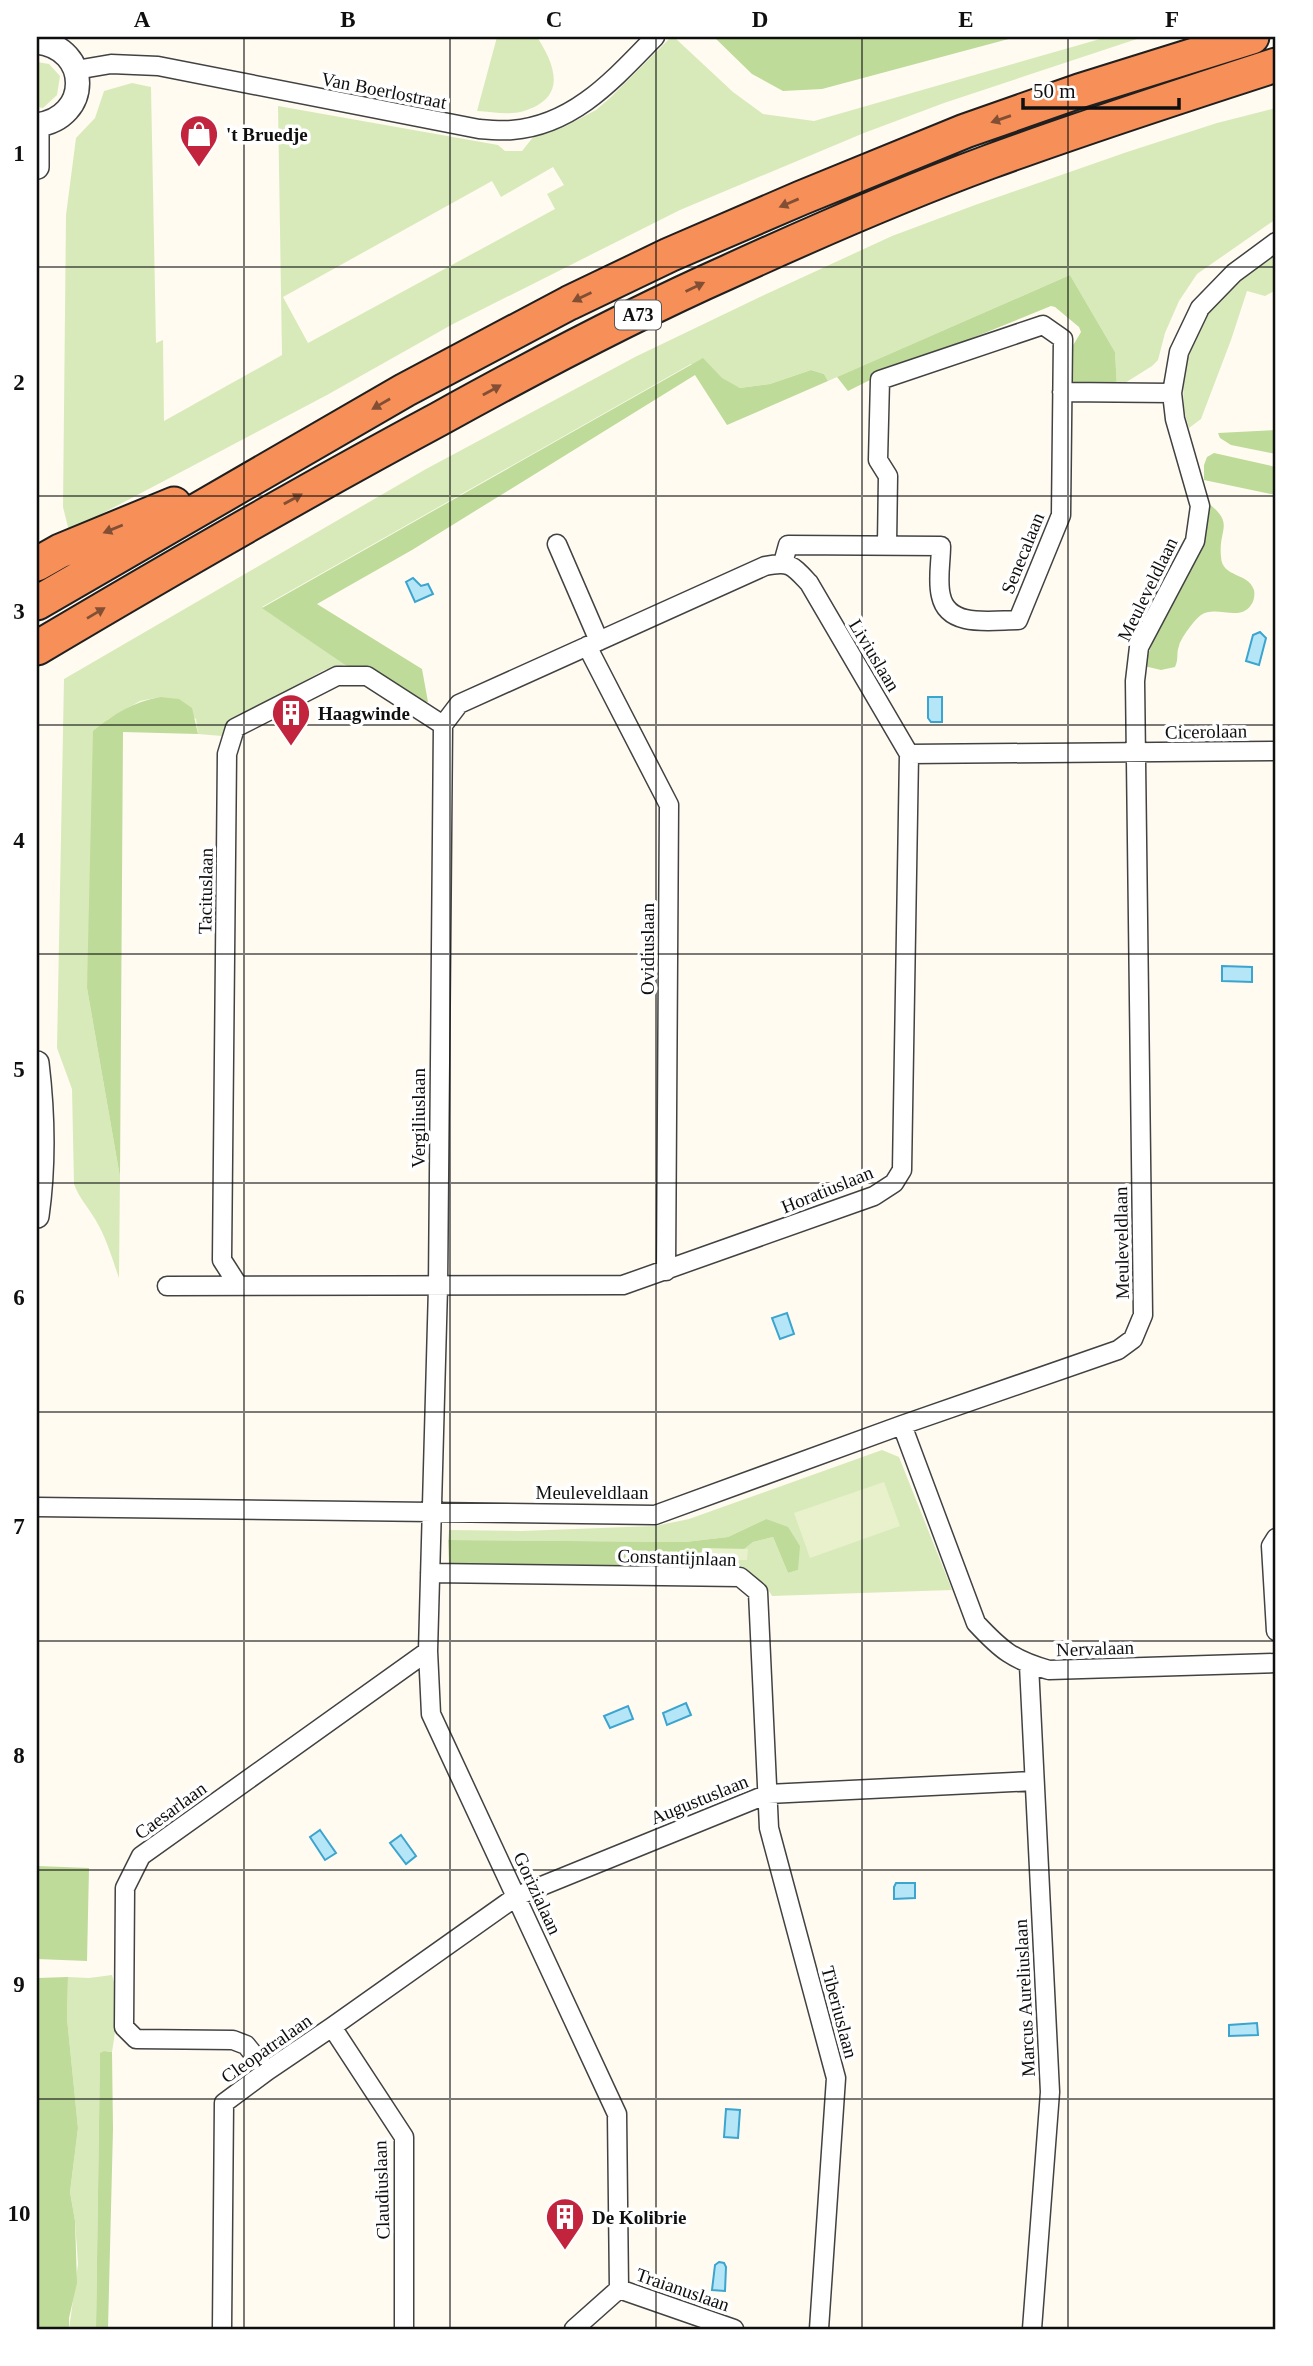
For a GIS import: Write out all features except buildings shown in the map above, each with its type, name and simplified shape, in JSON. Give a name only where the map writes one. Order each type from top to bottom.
[{"type":"highway","name":"A73","points":[[37,603],[405,390],[569,303],[669,255],[965,131],[1252,37]]},
{"type":"highway","name":"A73","points":[[37,648],[217,541],[394,443],[551,358],[724,273],[987,163],[1276,65]]},
{"type":"highway","name":"A73","points":[[37,564],[60,551],[290,456]]},
{"type":"street","name":"Van Boerlostraat","points":[[76,70],[111,64],[158,66],[479,130],[512,130],[553,121],[590,101],[655,37]]},
{"type":"street","points":[[37,167],[37,125],[57,119],[72,104],[78,89],[76,70],[70,59],[62,51],[38,40]]},
{"type":"street","name":"Meuleveldlaan","points":[[37,1507],[655,1515],[902,1424],[1118,1350],[1133,1339],[1143,1315],[1135,681],[1139,647],[1195,541],[1199,506],[1175,419],[1172,393],[1179,352],[1199,308],[1234,272],[1276,242]]},
{"type":"street","name":"Senecalaan","points":[[783,563],[788,545],[941,546],[941,596],[947,611],[962,619],[1018,621],[1061,515],[1063,339],[1043,325],[880,380],[878,460],[888,476],[887,545]]},
{"type":"street","points":[[1062,392],[1172,393]]},
{"type":"street","points":[[557,544],[593,644]]},
{"type":"street","points":[[443,725],[458,704],[765,566],[783,563]]},
{"type":"street","name":"Liviuslaan","points":[[783,563],[794,567],[808,583],[909,754]]},
{"type":"street","name":"Ovidiuslaan","points":[[593,644],[669,805],[666,1271]]},
{"type":"street","name":"Tacituslaan","points":[[238,1285],[222,1261],[227,754],[235,728],[337,676],[367,676],[443,725]]},
{"type":"street","name":"Vergiliuslaan","points":[[432,1512],[438,1287],[443,725]]},
{"type":"street","name":"Cicerolaan","points":[[1136,752],[1276,751]]},
{"type":"street","points":[[909,754],[1136,752]]},
{"type":"street","name":"Horatiuslaan","points":[[438,1287],[623,1285],[874,1196],[894,1183],[902,1170],[909,754]]},
{"type":"street","points":[[37,1063],[40,1090],[38,1126],[41,1188],[37,1216]]},
{"type":"street","points":[[167,1286],[438,1287]]},
{"type":"street","name":"Nervalaan","points":[[902,1424],[976,1623],[999,1649],[1030,1665],[1049,1671],[1276,1663]]},
{"type":"street","name":"Gorizialaan","points":[[432,1512],[428,1651],[431,1714],[617,2114],[619,2289]]},
{"type":"street","points":[[1276,1538],[1271,1546],[1276,1631]]},
{"type":"street","name":"Constantijnlaan","points":[[430,1573],[740,1577],[758,1592],[768,1794]]},
{"type":"street","name":"Caesarlaan","points":[[267,2071],[246,2045],[233,2040],[136,2039],[124,2027],[125,1888],[141,1856],[428,1651]]},
{"type":"street","name":"Marcus Aureliuslaan","points":[[1030,1665],[1050,2092],[1032,2329]]},
{"type":"street","name":"Augustuslaan","points":[[516,1896],[768,1794],[1034,1781]]},
{"type":"street","name":"Tiberiuslaan","points":[[768,1794],[769,1828],[836,2078],[819,2329]]},
{"type":"street","name":"Cleopatralaan","points":[[222,2329],[224,2103],[516,1896]]},
{"type":"street","name":"Claudiuslaan","points":[[332,2027],[404,2137],[404,2329]]},
{"type":"street","points":[[574,2329],[619,2289]]},
{"type":"street","name":"Traianuslaan","points":[[619,2289],[734,2329]]},
{"type":"green space","points":[[497,37],[537,37],[548,57],[554,78],[553,88],[540,104],[515,113],[477,111]]},
{"type":"green space","points":[[671,37],[733,92],[763,114],[814,121],[1107,37],[1143,37],[944,103],[864,133],[680,210],[453,324],[327,395],[69,531],[63,507],[66,215],[76,138],[95,118],[104,91],[132,83],[151,87],[156,343],[163,340],[164,421],[282,355],[278,106],[498,145],[505,151],[522,151],[534,136],[564,127],[596,110]],"holes":[[[553,167],[564,185],[547,194],[555,209],[308,343],[283,297],[492,181],[501,197]]]},
{"type":"green space","points":[[714,37],[1016,37],[822,89],[783,91],[752,74]]},
{"type":"green space","points":[[37,62],[49,64],[60,76],[57,95],[43,108],[37,107]]},
{"type":"green space","points":[[1276,108],[1276,219],[1197,274],[1179,301],[1165,333],[1158,360],[1117,388],[1115,352],[1070,275],[828,381],[824,374],[811,370],[770,384],[740,388],[691,364],[262,607],[345,665],[324,670],[235,718],[222,736],[198,734],[196,719],[160,697],[140,701],[107,720],[87,988],[120,1177],[119,1278],[102,1233],[74,1184],[72,1089],[57,1048],[64,679],[426,469],[637,356],[762,296],[892,236],[975,205],[1127,152],[1217,123]]},
{"type":"green space","points":[[1276,254],[1276,290],[1265,296],[1247,291],[1201,419],[1189,428],[1183,394],[1184,377],[1193,342],[1201,326],[1227,292]]},
{"type":"green space","points":[[1070,275],[1115,352],[1117,388],[1072,384],[1072,347],[1081,332],[1079,327],[1051,306],[848,391],[837,377]]},
{"type":"green space","points":[[703,358],[722,378],[740,388],[770,384],[811,370],[824,374],[828,381],[727,425],[695,375],[412,550],[317,604],[422,669],[428,702],[366,671],[345,665],[262,608]]},
{"type":"green space","points":[[1276,430],[1276,454],[1231,445],[1220,438],[1218,433]]},
{"type":"green space","points":[[1214,453],[1276,467],[1276,495],[1204,480],[1204,465],[1207,457]]},
{"type":"green space","points":[[1204,500],[1223,521],[1222,564],[1251,584],[1253,602],[1241,612],[1207,612],[1198,617],[1180,643],[1175,667],[1161,670],[1144,666]]},
{"type":"green space","points":[[160,697],[179,699],[192,708],[198,734],[123,732],[120,1177],[87,988],[93,731],[124,710]]},
{"type":"green space","points":[[882,1450],[899,1457],[952,1590],[772,1596],[768,1589],[755,1580],[717,1571],[753,1542],[773,1537],[788,1573],[798,1570],[766,1519],[728,1537],[685,1542],[448,1540],[449,1530],[521,1531],[655,1526],[689,1519]]},
{"type":"green space","points":[[884,1482],[900,1526],[810,1558],[794,1513]]},
{"type":"green space","points":[[766,1519],[788,1527],[800,1546],[798,1570],[788,1573],[773,1537],[753,1542],[717,1571],[451,1567],[449,1564],[448,1540],[685,1542],[728,1537]]},
{"type":"green space","points":[[702,1548],[748,1549],[747,1560],[701,1560]]},
{"type":"green space","points":[[37,1866],[89,1868],[87,1961],[37,1959]]},
{"type":"green space","points":[[112,1975],[117,2004],[112,2052],[104,2051],[100,2054],[96,2329],[69,2329],[78,2264],[70,2192],[78,2128],[67,2018],[68,1977]]},
{"type":"green space","points":[[68,1977],[67,2018],[78,2128],[70,2192],[75,2221],[77,2283],[69,2329],[37,2329],[37,1978]]},
{"type":"green space","points":[[112,2052],[113,2129],[108,2329],[96,2329],[100,2053]]},
{"type":"water","points":[[413,578],[421,586],[428,584],[433,594],[415,602],[406,582]]},
{"type":"water","points":[[1260,632],[1266,638],[1259,665],[1246,661],[1253,635]]},
{"type":"water","points":[[928,697],[942,697],[942,722],[931,722],[928,718]]},
{"type":"water","points":[[1222,966],[1252,967],[1252,982],[1222,981]]},
{"type":"water","points":[[787,1313],[794,1334],[780,1339],[772,1318]]},
{"type":"water","points":[[686,1703],[691,1715],[667,1725],[663,1713]]},
{"type":"water","points":[[628,1706],[633,1719],[610,1728],[604,1716]]},
{"type":"water","points":[[320,1830],[336,1853],[325,1860],[310,1837]]},
{"type":"water","points":[[401,1835],[416,1856],[406,1864],[390,1843]]},
{"type":"water","points":[[896,1883],[915,1883],[915,1898],[894,1899]]},
{"type":"water","points":[[1257,2023],[1258,2035],[1229,2036],[1229,2025]]},
{"type":"water","points":[[726,2109],[740,2110],[738,2138],[724,2137]]},
{"type":"water","points":[[719,2262],[726,2267],[725,2291],[712,2290],[715,2265]]},
{"type":"place","name":"'t Bruedje","points":[[199,168]]},
{"type":"place","name":"Haagwinde","points":[[291,747]]},
{"type":"place","name":"De Kolibrie","points":[[565,2251]]}]
